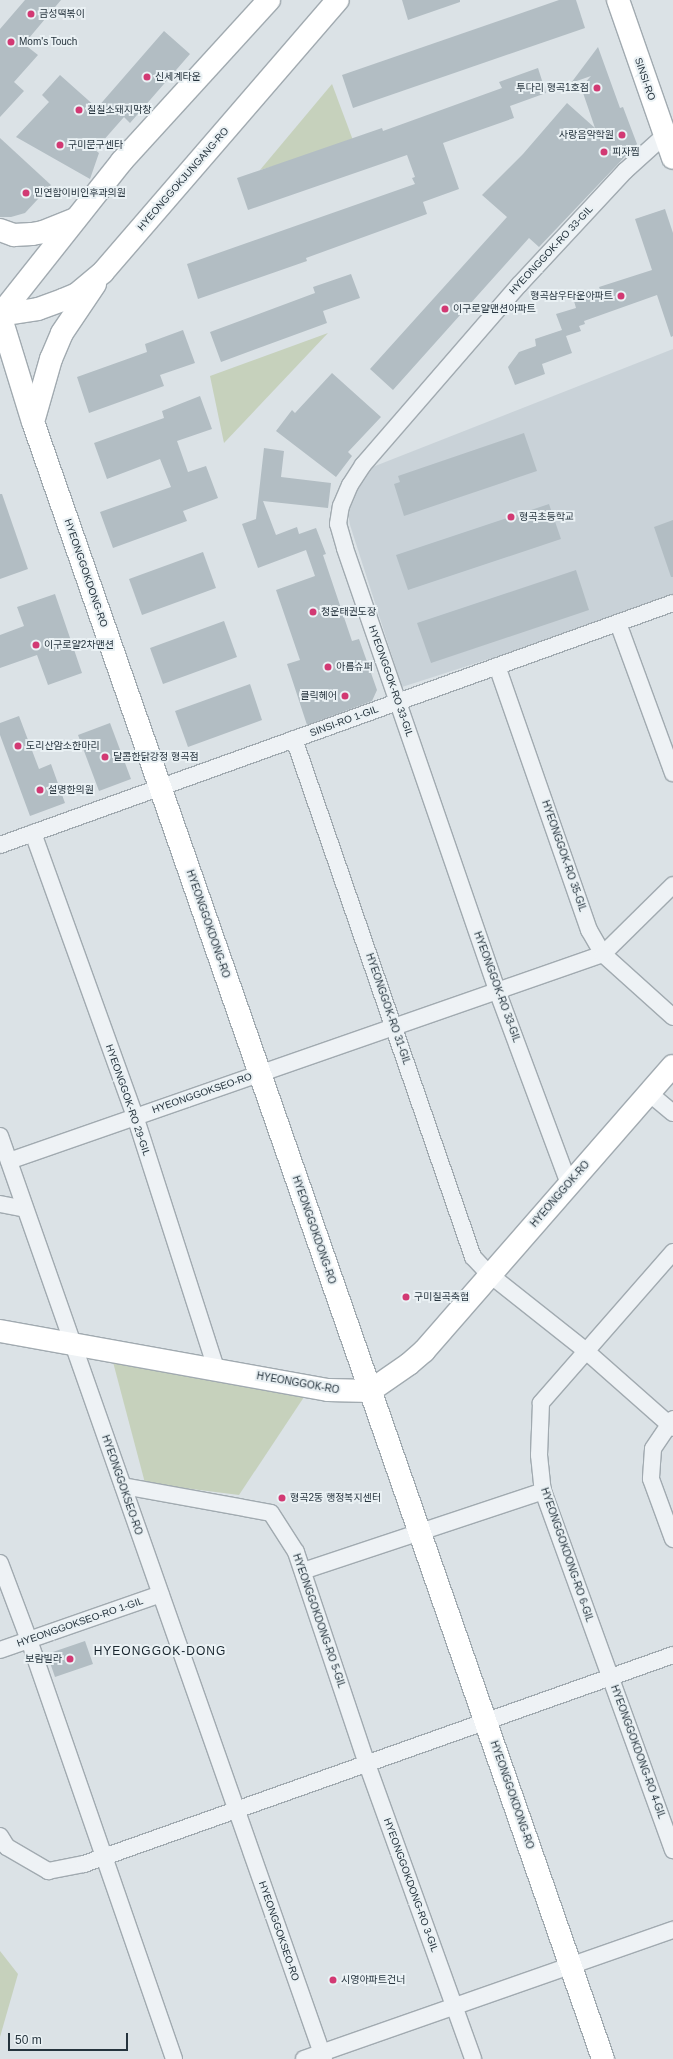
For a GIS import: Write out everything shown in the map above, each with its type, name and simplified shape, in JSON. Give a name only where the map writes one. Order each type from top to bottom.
[{"type":"street","points":[[0,315],[122,161],[270,0]]},
{"type":"street","name":"HYEONGGOKJUNGANG-RO","points":[[0,315],[38,309],[63,300],[77,294],[103,272],[338,0]]},
{"type":"street","name":"SINSI-RO","points":[[618,0],[673,158]]},
{"type":"street","name":"HYEONGGOK-RO 33-GIL","points":[[569,1184],[497,990],[338,524],[341,506],[350,485],[363,465],[519,285],[625,171],[665,135]]},
{"type":"street","points":[[0,230],[14,235],[32,234],[43,232],[76,218]]},
{"type":"street","points":[[33,422],[51,359],[62,333],[103,272]]},
{"type":"street","name":"HYEONGGOKDONG-RO","points":[[0,315],[33,422],[603,2059]]},
{"type":"street","name":"SINSI-RO 1-GIL","points":[[160,787],[673,603]]},
{"type":"street","points":[[618,623],[673,773]]},
{"type":"street","name":"HYEONGGOK-RO 35-GIL","points":[[497,666],[590,930],[603,954],[673,1017]]},
{"type":"street","name":"HYEONGGOK-RO 31-GIL","points":[[294,739],[474,1257],[489,1274],[586,1351],[671,1424]]},
{"type":"street","points":[[0,845],[160,787]]},
{"type":"street","name":"HYEONGGOK-RO 29-GIL","points":[[32,833],[135,1116],[216,1369]]},
{"type":"street","points":[[603,954],[673,885]]},
{"type":"street","name":"HYEONGGOKSEO-RO","points":[[9,1161],[603,954]]},
{"type":"street","name":"HYEONGGOK-RO","points":[[0,1331],[328,1390],[370,1391],[409,1364],[424,1351],[489,1274],[673,1066]]},
{"type":"street","points":[[649,1093],[673,1113]]},
{"type":"street","name":"HYEONGGOKSEO-RO","points":[[0,1136],[323,2056]]},
{"type":"street","points":[[0,1204],[26,1209]]},
{"type":"street","name":"HYEONGGOKDONG-RO 6-GIL","points":[[611,1677],[543,1491],[539,1455],[541,1403],[673,1252]]},
{"type":"street","points":[[671,1424],[653,1449],[651,1480],[673,1539]]},
{"type":"street","name":"HYEONGGOKDONG-RO 5-GIL","points":[[123,1486],[272,1513],[296,1552],[367,1764]]},
{"type":"street","points":[[303,1571],[543,1491]]},
{"type":"street","points":[[0,1563],[29,1640],[174,2059]]},
{"type":"street","name":"HYEONGGOKSEO-RO 1-GIL","points":[[0,1650],[161,1594]]},
{"type":"street","points":[[0,1836],[7,1847],[48,1871],[84,1864],[673,1655]]},
{"type":"street","name":"HYEONGGOKDONG-RO 4-GIL","points":[[611,1677],[673,1850]]},
{"type":"street","name":"HYEONGGOKDONG-RO 3-GIL","points":[[367,1764],[473,2059]]},
{"type":"street","points":[[304,2059],[323,2056],[455,2006],[673,1930]]},
{"type":"shaded area","name":"형곡초등학교","points":[[673,349],[673,596],[520,649],[402,687],[350,525],[347,508],[370,468]]},
{"type":"green space","points":[[332,84],[354,143],[260,170]]},
{"type":"green space","points":[[328,333],[224,443],[210,376]]},
{"type":"green space","points":[[113,1362],[306,1394],[239,1495],[145,1483]]},
{"type":"green space","points":[[0,1951],[18,1974],[0,2037]]},
{"type":"building","points":[[25,0],[61,0],[24,44],[38,55],[14,82],[24,91],[0,117],[0,29]]},
{"type":"building","points":[[402,0],[460,0],[460,2],[408,20]]},
{"type":"building","points":[[559,0],[576,0],[585,28],[353,108],[342,75]]},
{"type":"building","points":[[164,31],[190,54],[130,123],[124,117],[95,150],[99,153],[90,179],[16,137],[49,102],[42,95],[60,75],[97,108]]},
{"type":"building","points":[[598,47],[620,108],[623,107],[637,144],[539,247],[529,238],[393,390],[370,369],[507,217],[482,195],[523,154],[567,103],[595,128],[581,87],[591,76],[571,83]]},
{"type":"building","points":[[538,68],[546,93],[510,106],[514,118],[443,143],[459,189],[423,202],[427,214],[306,258],[307,261],[198,299],[187,264],[415,184],[412,178],[415,177],[407,155],[248,210],[237,178],[382,128],[383,131],[502,88],[499,82]]},
{"type":"building","points":[[0,138],[51,185],[25,213],[11,217],[0,217]]},
{"type":"building","name":"형곡삼우타운아파트","points":[[665,209],[673,233],[673,336],[671,337],[657,295],[584,321],[585,324],[579,326],[581,331],[566,336],[572,353],[542,364],[545,374],[515,385],[508,367],[519,352],[536,346],[535,339],[562,330],[556,314],[576,308],[574,301],[601,292],[599,287],[652,270],[635,219]]},
{"type":"building","points":[[351,274],[360,298],[323,311],[327,323],[221,362],[210,332],[315,293],[313,287]]},
{"type":"building","points":[[183,330],[195,363],[160,375],[164,386],[89,413],[77,377],[147,352],[145,344]]},
{"type":"building","points":[[332,373],[381,417],[348,452],[352,456],[336,477],[276,431],[292,410],[295,413]]},
{"type":"building","points":[[200,396],[212,429],[177,441],[188,472],[206,466],[218,498],[183,511],[187,521],[113,548],[100,512],[171,487],[160,459],[107,479],[94,443],[164,418],[162,411]]},
{"type":"building","points":[[524,433],[537,471],[404,516],[394,484],[400,482],[398,476]]},
{"type":"building","points":[[264,448],[284,451],[281,477],[331,483],[328,508],[263,501],[276,535],[297,527],[299,534],[316,528],[326,554],[323,555],[352,641],[359,639],[377,690],[372,701],[307,725],[287,664],[300,660],[276,590],[315,576],[306,550],[258,568],[242,524],[256,519]]},
{"type":"building","points":[[0,494],[2,494],[28,569],[0,579]]},
{"type":"building","points":[[549,504],[561,539],[408,590],[396,555]]},
{"type":"building","points":[[673,520],[673,577],[671,577],[654,527]]},
{"type":"building","points":[[203,552],[216,588],[142,615],[129,579]]},
{"type":"building","points":[[576,570],[589,610],[431,663],[417,623]]},
{"type":"building","name":"이구로얄2차맨션","points":[[55,594],[82,673],[48,685],[37,655],[0,668],[0,635],[24,626],[17,607]]},
{"type":"building","points":[[224,621],[237,657],[163,684],[150,648]]},
{"type":"building","points":[[250,684],[262,720],[188,747],[175,711]]},
{"type":"building","points":[[19,716],[39,769],[51,764],[65,803],[30,816],[0,735],[0,723]]},
{"type":"building","name":"달콤한닭강정 형곡점","points":[[110,723],[131,779],[99,791],[78,735]]},
{"type":"building","name":"보람빌라","points":[[85,1641],[93,1664],[55,1677],[47,1654]]},
{"type":"place","name":"금성떡볶이","points":[[31,14]]},
{"type":"place","name":"Mom's Touch","points":[[11,42]]},
{"type":"place","name":"신세계타운","points":[[147,77]]},
{"type":"place","name":"투다리 형곡1호점","points":[[597,88]]},
{"type":"place","name":"칠칠소돼지막창","points":[[79,110]]},
{"type":"place","name":"사랑음악학원","points":[[622,135]]},
{"type":"place","name":"구미문구센타","points":[[60,145]]},
{"type":"place","name":"피자찝","points":[[604,152]]},
{"type":"place","name":"민연합이비인후과의원","points":[[26,193]]},
{"type":"place","name":"형곡삼우타운아파트","points":[[621,296]]},
{"type":"place","name":"이구로얄맨션아파트","points":[[445,309]]},
{"type":"place","name":"형곡초등학교","points":[[511,517]]},
{"type":"place","name":"청운태권도장","points":[[313,612]]},
{"type":"place","name":"이구로얄2차맨션","points":[[36,645]]},
{"type":"place","name":"아름슈퍼","points":[[328,667]]},
{"type":"place","name":"클릭헤어","points":[[345,696]]},
{"type":"place","name":"도리산암소한마리","points":[[18,746]]},
{"type":"place","name":"달콤한닭강정 형곡점","points":[[105,757]]},
{"type":"place","name":"설명한의원","points":[[40,790]]},
{"type":"place","name":"구미칠곡축협","points":[[406,1297]]},
{"type":"place","name":"형곡2동 행정복지센터","points":[[282,1498]]},
{"type":"place","name":"보람빌라","points":[[70,1659]]},
{"type":"place","name":"시영아파트건너","points":[[333,1980]]},
{"type":"district","name":"HYEONGGOK-DONG","points":[[160,1652]]}]
